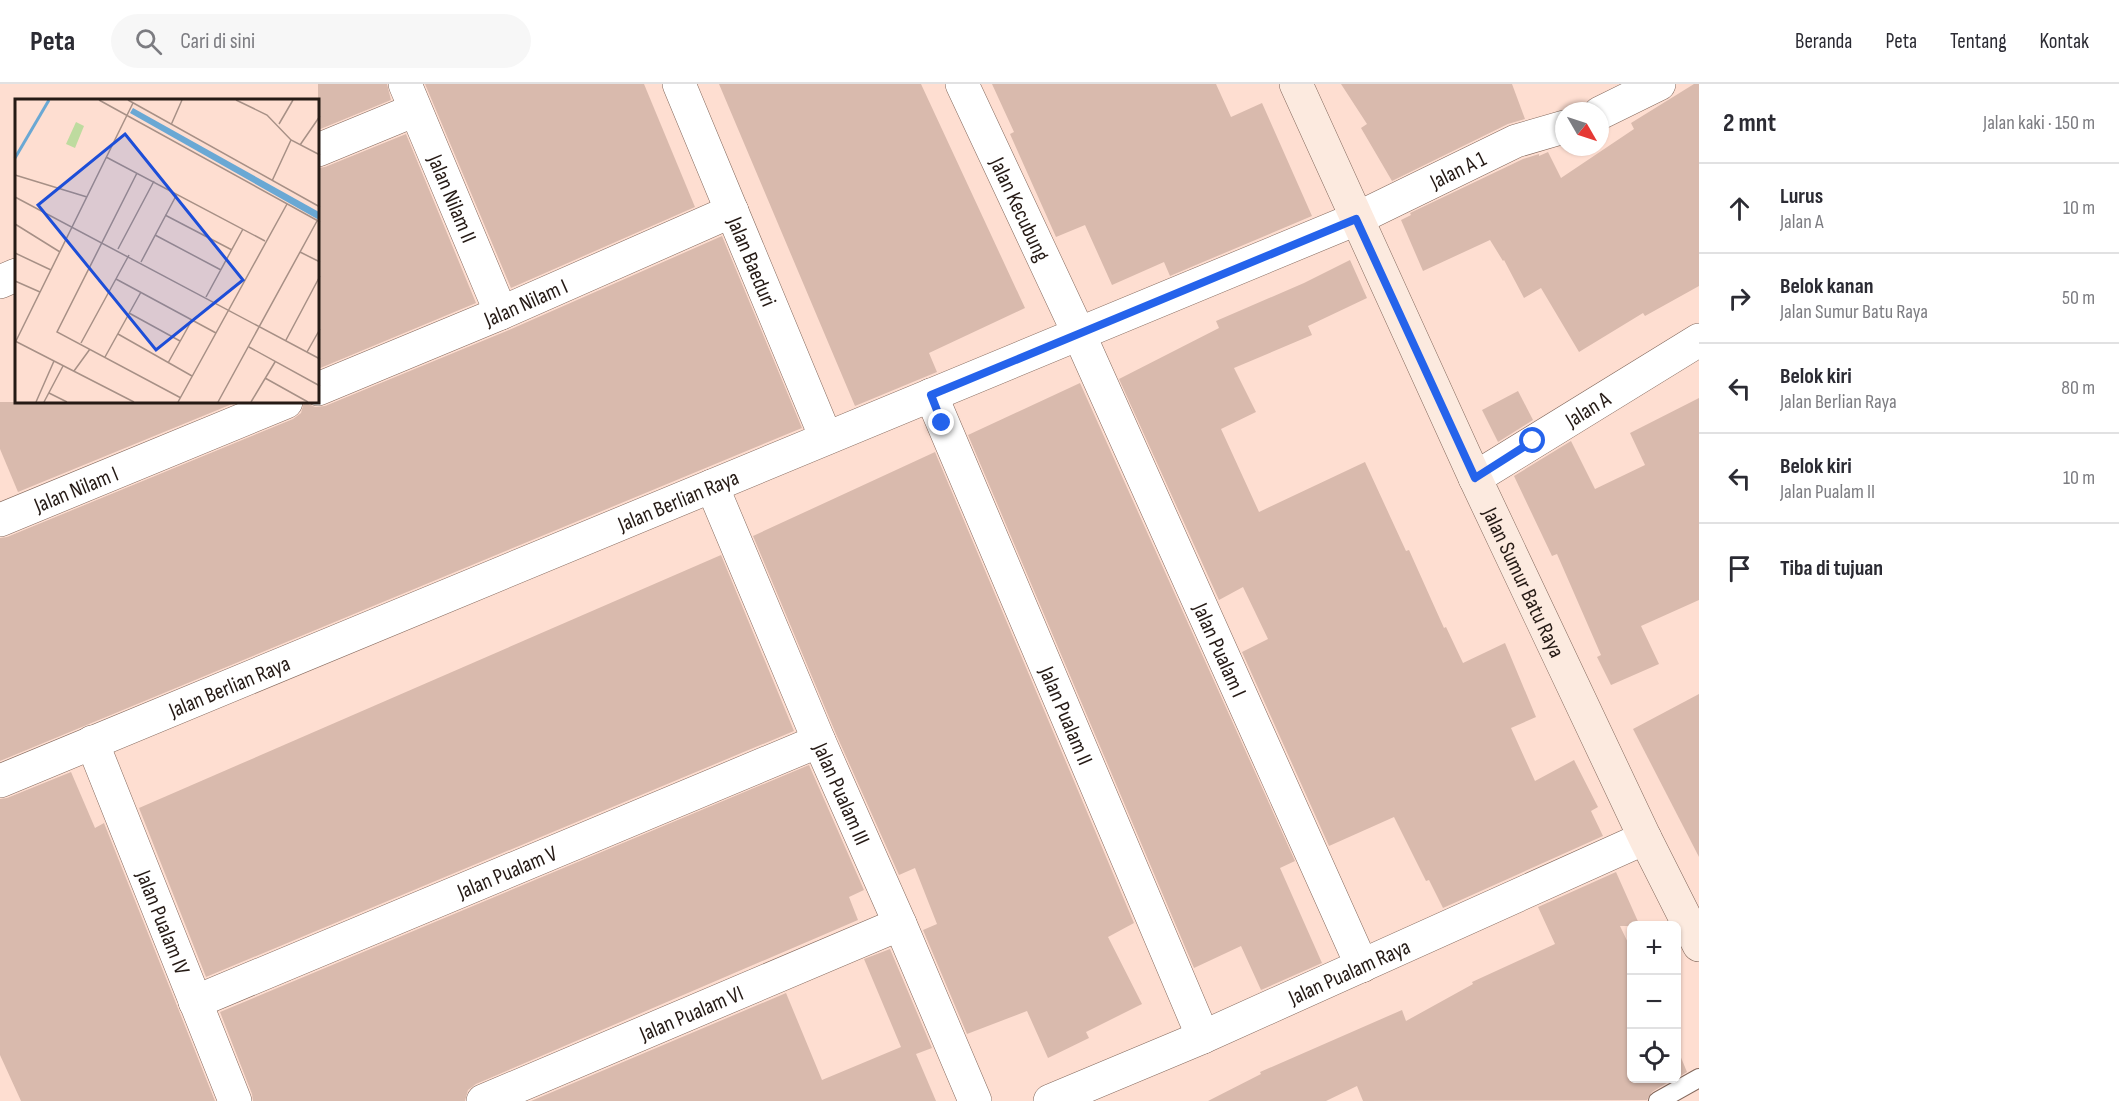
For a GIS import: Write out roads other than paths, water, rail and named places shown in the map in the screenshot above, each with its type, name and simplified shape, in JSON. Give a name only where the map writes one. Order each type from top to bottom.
[{"type":"street","name":"Jalan Baeduri","points":[[679,84],[826,438]]},
{"type":"street","name":"Jalan Kecubung","points":[[962,84],[1079,334]]},
{"type":"street","name":"Jalan Sumur Batu Raya","points":[[1296,84],[1475,478],[1645,838],[1699,945]]},
{"type":"street","points":[[1609,109],[1659,84]]},
{"type":"street","points":[[320,149],[410,97]]},
{"type":"street","name":"Jalan Nilam II","points":[[410,97],[501,313]]},
{"type":"street","name":"Jalan A 1","points":[[1356,219],[1516,141],[1555,130]]},
{"type":"street","name":"Jalan Nilam I","points":[[320,388],[501,313],[732,211]]},
{"type":"street","name":"Jalan Berlian Raya","points":[[0,780],[1356,219]]},
{"type":"street","points":[[0,282],[15,275]]},
{"type":"street","name":"Jalan Pualam I","points":[[1079,334],[1362,966]]},
{"type":"street","name":"Jalan A","points":[[1475,478],[1699,340]]},
{"type":"street","name":"Jalan Pualam II","points":[[931,395],[1203,1037]]},
{"type":"street","name":"Jalan Nilam I","points":[[2,512],[281,404]]},
{"type":"street","name":"Jalan Pualam III","points":[[712,486],[819,741],[975,1101]]},
{"type":"street","name":"Jalan Pualam V","points":[[195,1002],[819,741]]},
{"type":"street","name":"Jalan Pualam IV","points":[[92,742],[235,1101]]},
{"type":"street","name":"Jalan Pualam Raya","points":[[1050,1101],[1203,1037],[1645,838]]},
{"type":"street","name":"Jalan Pualam VI","points":[[483,1101],[900,924]]},
{"type":"lane","points":[[1658,1101],[1699,1078]]}]
